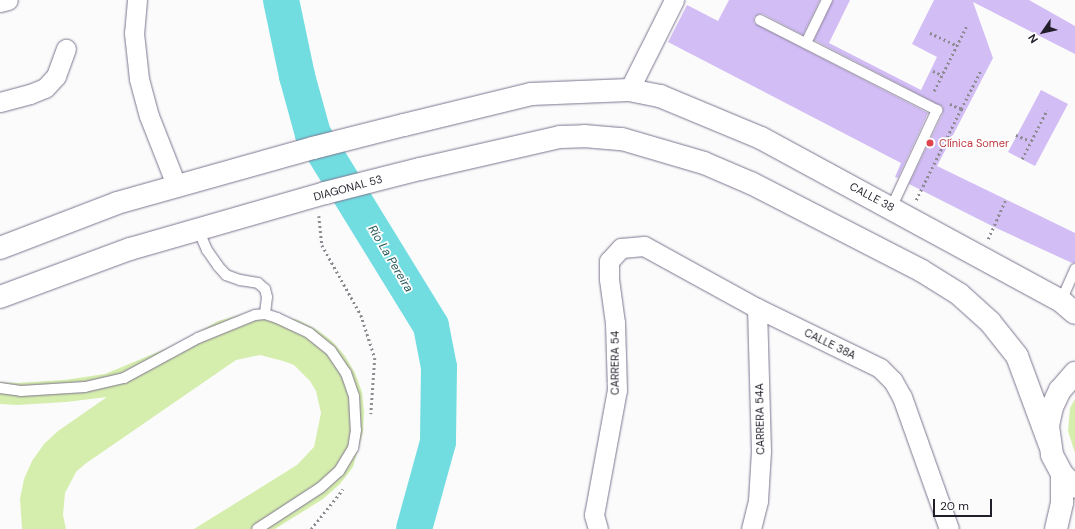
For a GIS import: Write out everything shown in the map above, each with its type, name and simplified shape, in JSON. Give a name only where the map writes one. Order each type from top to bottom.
[{"type":"main road","points":[[0,248],[117,203],[313,148],[404,125],[531,94],[629,90]]},
{"type":"main road","name":"CALLE 38","points":[[629,90],[660,96],[761,138],[899,212],[1068,307]]},
{"type":"main road","name":"DIAGONAL 53","points":[[0,297],[130,248],[325,193],[420,169],[560,137],[584,136],[622,139],[704,163],[751,183],[922,272],[959,294],[990,322],[1017,356],[1050,445]]},
{"type":"main road","points":[[1056,529],[1069,480],[1052,455],[1048,426],[1052,407],[1060,390],[1075,373]]},
{"type":"street","points":[[0,2],[8,0]]},
{"type":"street","points":[[137,0],[134,33],[139,79],[149,116],[177,187]]},
{"type":"street","points":[[629,90],[674,0]]},
{"type":"street","points":[[0,102],[30,94],[45,88],[56,76],[66,49]]},
{"type":"street","name":"CALLE 38A","points":[[622,248],[644,246],[757,308],[880,368],[893,381],[902,396],[949,529]]},
{"type":"street","name":"CARRERA 54","points":[[598,529],[594,515],[617,390],[615,323],[609,278],[609,261],[622,248]]},
{"type":"street","name":"CARRERA 54A","points":[[751,529],[758,501],[761,451],[757,308]]},
{"type":"lane","points":[[806,43],[827,0]]},
{"type":"lane","points":[[760,20],[937,110],[899,212]]},
{"type":"lane","points":[[198,229],[207,250],[226,275],[240,280],[258,283],[265,289],[267,297],[265,314]]},
{"type":"lane","points":[[1068,307],[1075,269]]},
{"type":"lane","points":[[0,388],[21,391],[85,387],[124,378],[198,338],[255,315],[265,314],[309,333],[331,351],[346,373],[354,396],[356,430],[353,448],[338,471],[320,488],[257,529]]},
{"type":"path","points":[[932,96],[966,27]]},
{"type":"path","points":[[930,34],[956,46]]},
{"type":"path","points":[[933,70],[942,75]]},
{"type":"path","points":[[899,212],[961,109],[981,70]]},
{"type":"path","points":[[961,109],[965,111]]},
{"type":"path","points":[[1022,159],[1047,110]]},
{"type":"path","points":[[1016,135],[1030,142]]},
{"type":"path","points":[[991,232],[1006,199]]},
{"type":"green space","points":[[262,312],[298,320],[316,329],[332,341],[345,356],[355,373],[362,392],[364,412],[363,432],[353,467],[340,484],[323,499],[275,529],[194,529],[297,465],[314,447],[321,413],[316,391],[310,381],[294,365],[260,355],[236,360],[85,464],[76,472],[65,493],[63,515],[66,529],[22,529],[20,499],[24,479],[32,461],[44,444],[58,431],[107,397],[66,402],[17,405],[0,404],[0,382],[17,383],[64,380],[105,374],[177,344],[218,321],[243,314]]},
{"type":"green space","points":[[1075,399],[1075,453],[1068,431],[1070,408]]},
{"type":"building","points":[[729,0],[820,0],[803,35],[763,14],[759,14],[754,17],[754,23],[928,113],[898,178],[895,177],[901,163],[668,42],[687,5],[718,21]]},
{"type":"building","name":"Clínica Somer","points":[[833,0],[850,0],[829,43],[921,90],[937,57],[912,44],[934,0],[1029,0],[1075,26],[1075,54],[973,2],[993,58],[937,166],[1075,233],[1075,263],[1072,263],[994,227],[909,184],[943,113],[943,107],[814,40]]},
{"type":"building","name":"Clínica Somer","points":[[1041,90],[1068,104],[1035,166],[1008,152]]},
{"type":"waterway","name":"Río La Pereira","points":[[281,0],[297,76],[313,134],[431,326],[439,367],[438,442],[414,529]]},
{"type":"place","name":"Clínica Somer","points":[[930,143]]}]
